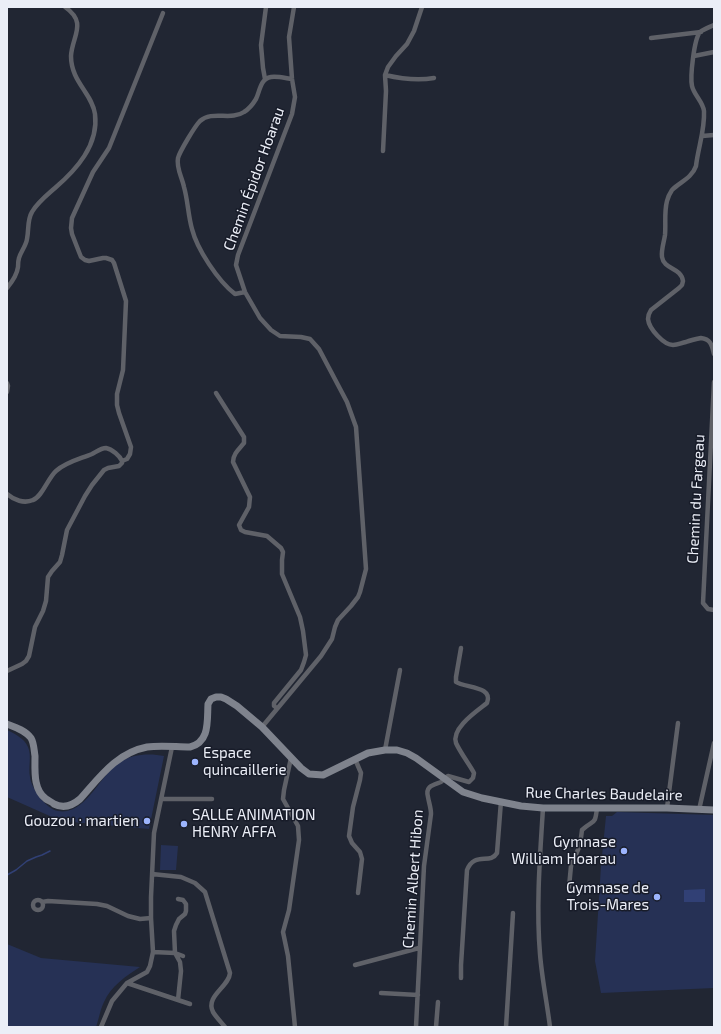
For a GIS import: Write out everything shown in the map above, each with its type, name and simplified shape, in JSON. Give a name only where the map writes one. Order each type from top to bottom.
[{"type":"main road","name":"Rue Charles Baudelaire","points":[[7,724],[21,730],[31,738],[34,749],[35,778],[38,790],[46,799],[59,806],[69,806],[75,803],[108,768],[122,756],[146,748],[195,745],[204,738],[208,704],[216,697],[226,699],[237,706],[262,727],[291,758],[309,774],[323,775],[368,753],[385,750],[397,750],[416,758],[463,792],[482,798],[521,806],[543,808],[667,808],[714,810]]},
{"type":"street","points":[[7,288],[15,276],[18,268],[18,260],[28,238],[29,219],[32,212],[44,198],[70,176],[81,162],[92,140],[95,129],[95,114],[91,102],[75,76],[71,56],[77,34],[77,25],[75,17],[65,7]]},
{"type":"street","points":[[245,292],[235,294],[223,283],[195,241],[191,228],[184,187],[178,169],[178,163],[179,156],[202,120],[211,116],[236,115],[243,113],[256,98],[265,79],[261,45],[266,7]]},
{"type":"street","name":"Chemin Épidor Hoarau","points":[[262,727],[321,656],[332,639],[338,620],[355,602],[360,592],[366,569],[356,427],[347,402],[319,349],[310,339],[280,336],[271,330],[260,318],[245,292],[236,265],[238,255],[292,114],[295,97],[289,37],[294,7]]},
{"type":"street","points":[[383,151],[386,91],[385,75],[388,67],[407,44],[414,31],[422,7]]},
{"type":"street","points":[[7,671],[22,664],[29,656],[36,627],[46,602],[48,578],[60,562],[67,530],[85,496],[92,484],[104,470],[119,466],[130,454],[131,447],[117,405],[117,394],[123,370],[126,302],[112,260],[103,258],[89,261],[81,257],[72,234],[72,223],[76,209],[93,172],[109,148],[164,13]]},
{"type":"street","points":[[651,38],[701,32],[714,25]]},
{"type":"street","points":[[701,32],[698,35],[691,75],[693,88],[704,110],[702,136],[695,170],[673,190],[667,199],[662,257],[666,264],[680,273],[683,277],[683,283],[654,306],[649,313],[648,319],[658,336],[669,345],[676,345],[705,338],[712,345],[714,354]]},
{"type":"street","points":[[694,56],[714,52]]},
{"type":"street","points":[[385,75],[422,80],[434,78]]},
{"type":"street","points":[[265,79],[273,77],[292,79]]},
{"type":"street","points":[[702,136],[714,134]]},
{"type":"street","name":"Chemin du Fargeau","points":[[714,382],[703,603],[708,609],[714,610]]},
{"type":"street","points":[[7,383],[7,392]]},
{"type":"street","points":[[216,393],[244,437],[244,443],[233,458],[233,462],[250,497],[249,507],[239,525],[241,530],[245,532],[267,536],[281,548],[283,552],[282,574],[300,617],[303,631],[306,655],[304,662],[301,670],[274,703],[274,706],[277,708]]},
{"type":"street","points":[[7,494],[12,498],[22,501],[32,501],[38,496],[50,477],[59,469],[71,462],[102,449],[112,451],[120,458],[122,462]]},
{"type":"street","points":[[444,779],[448,776],[469,782],[473,778],[474,773],[456,743],[455,738],[459,728],[487,702],[488,698],[484,690],[456,682],[461,648]]},
{"type":"street","points":[[385,750],[400,670]]},
{"type":"street","points":[[667,808],[678,723]]},
{"type":"street","points":[[699,810],[714,743]]},
{"type":"street","points":[[102,1027],[112,1001],[127,983],[146,972],[150,966],[153,952],[151,918],[154,833],[172,747]]},
{"type":"street","points":[[291,758],[283,799],[298,826],[299,840],[289,910],[283,932],[288,956],[295,1027]]},
{"type":"street","points":[[355,759],[361,773],[353,807],[349,836],[352,843],[360,852],[362,859],[358,893]]},
{"type":"street","name":"Chemin Albert Hibon","points":[[416,1027],[424,866],[431,814],[428,792],[429,788],[433,784],[444,779]]},
{"type":"street","points":[[161,799],[212,799]]},
{"type":"street","points":[[462,978],[461,965],[468,870],[473,861],[478,859],[493,858],[497,853],[501,802]]},
{"type":"street","points":[[543,808],[538,923],[540,955],[550,1027]]},
{"type":"street","points":[[568,887],[571,866],[580,845],[582,830],[594,822],[596,819],[597,808]]},
{"type":"street","points":[[152,874],[181,877],[195,883],[205,892],[230,973],[228,980],[211,1002],[212,1009],[225,1027]]},
{"type":"street","points":[[178,899],[186,904],[186,911],[179,919],[174,931],[175,953],[180,962],[182,972],[178,1000]]},
{"type":"street","points":[[42,902],[48,901],[97,904],[107,906],[128,916],[151,918]]},
{"type":"street","points":[[506,1027],[513,913]]},
{"type":"street","points":[[355,965],[420,948]]},
{"type":"street","points":[[153,952],[175,953],[183,956]]},
{"type":"street","points":[[127,983],[190,1004]]},
{"type":"street","points":[[381,993],[418,995]]},
{"type":"street","points":[[436,1027],[438,1002]]},
{"type":"shaded area","points":[[7,730],[24,741],[28,747],[31,782],[33,787],[44,802],[58,811],[68,811],[85,801],[106,775],[125,759],[141,755],[164,756],[149,829],[61,821],[7,797]]},
{"type":"shaded area","name":"Gymnase de Trois-Mares","points":[[617,812],[714,815],[714,988],[601,993],[595,961],[601,866],[606,816],[612,816]]},
{"type":"shaded area","points":[[161,845],[178,846],[176,870],[160,870]]},
{"type":"shaded area","points":[[705,889],[705,902],[684,902],[684,890]]},
{"type":"shaded area","points":[[7,944],[41,958],[140,967],[124,978],[107,996],[96,1027],[7,1027]]},
{"type":"waterway","points":[[7,875],[27,861],[50,851]]},
{"type":"place","name":"Espace quincaillerie","points":[[195,762]]},
{"type":"place","name":"Gouzou : martien","points":[[147,821]]},
{"type":"place","name":"SALLE ANIMATION HENRY AFFA","points":[[184,824]]},
{"type":"place","name":"Gymnase William Hoarau","points":[[624,851]]},
{"type":"place","name":"Gymnase de Trois-Mares","points":[[657,897]]}]
